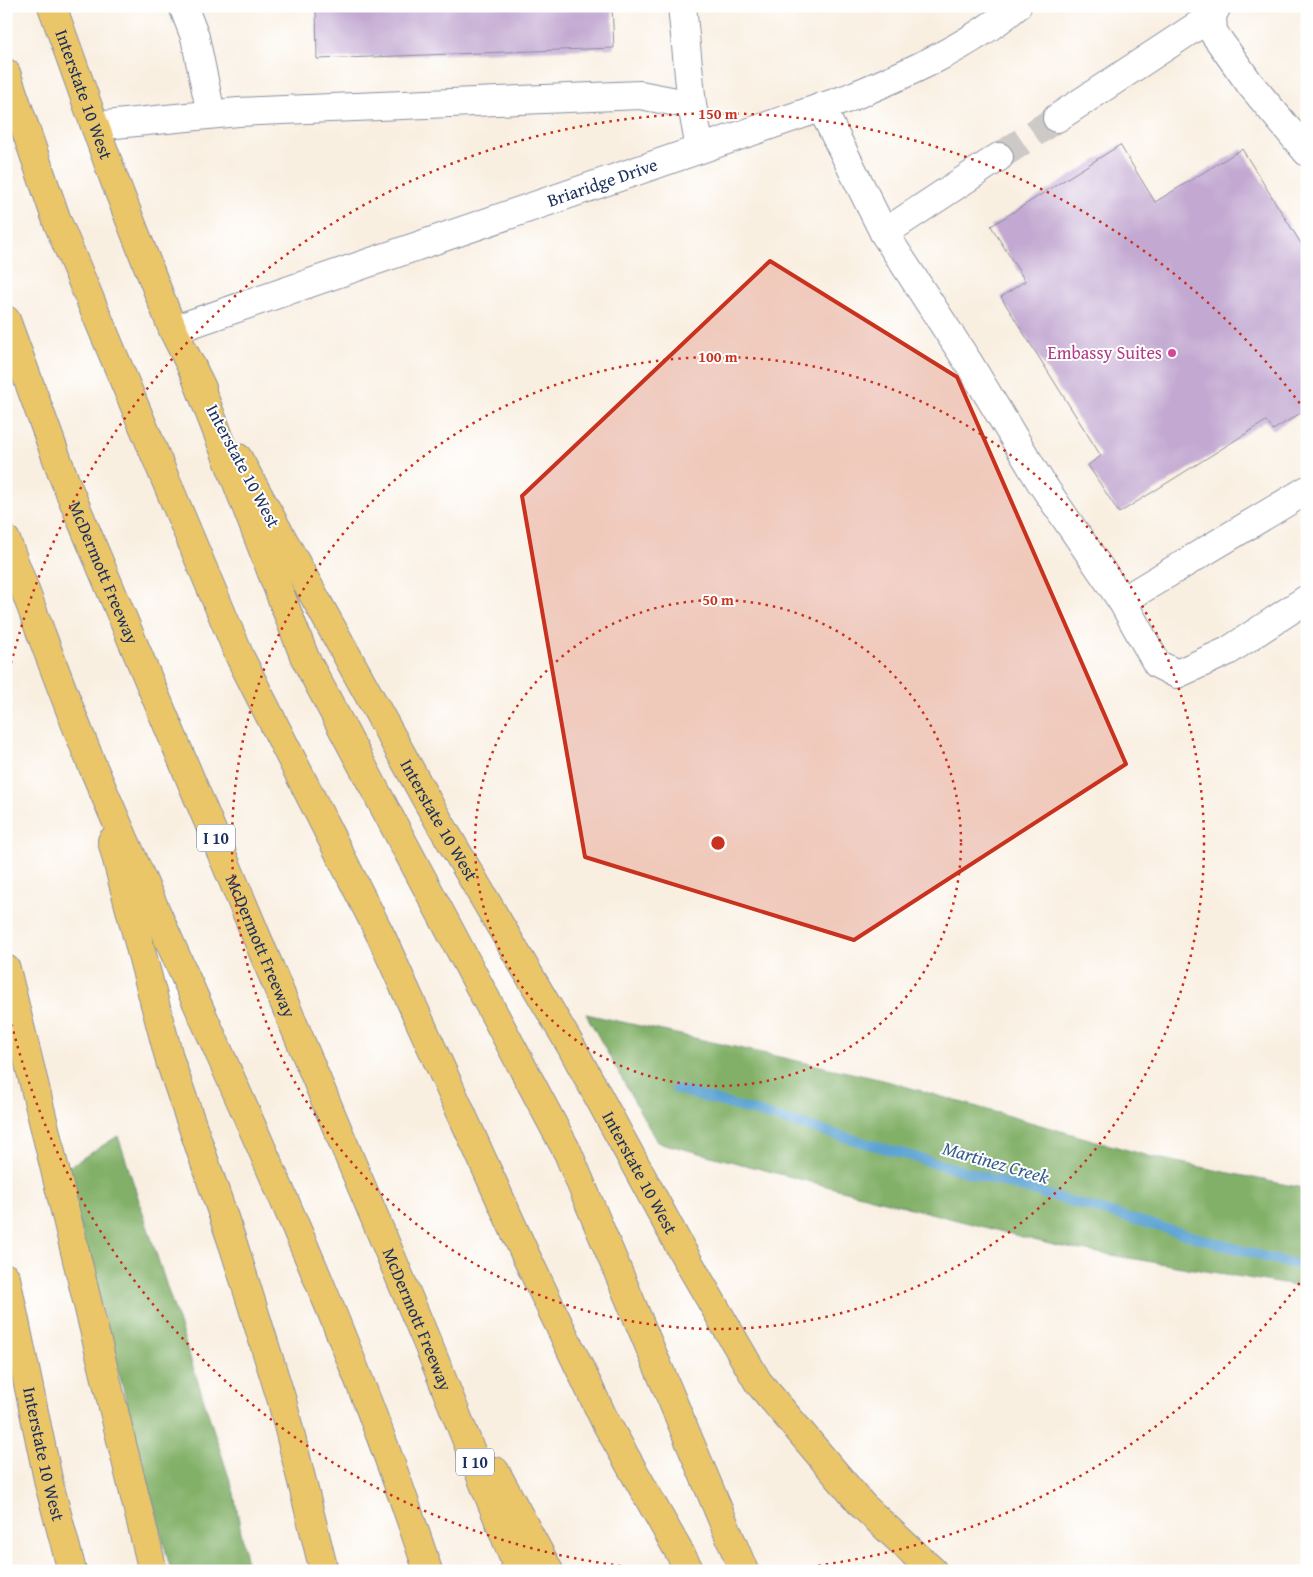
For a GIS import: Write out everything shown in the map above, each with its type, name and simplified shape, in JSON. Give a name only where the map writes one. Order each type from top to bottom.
[{"type":"main road","name":"Interstate 10 West","points":[[52,6],[95,126],[173,330],[253,488],[430,806],[572,1048],[681,1249],[758,1382],[863,1506],[933,1571]]},
{"type":"main road","points":[[6,73],[57,221],[240,657],[382,938],[525,1254],[605,1421],[690,1571]]},
{"type":"main road","name":"McDermott Freeway","points":[[6,320],[68,489],[432,1354],[519,1571]]},
{"type":"main road","points":[[192,368],[305,658],[568,1153],[744,1571]]},
{"type":"main road","points":[[6,540],[89,758],[320,1282],[409,1512],[428,1571]]},
{"type":"main road","points":[[89,758],[170,1061],[234,1247],[282,1401],[324,1571]]},
{"type":"main road","points":[[6,968],[154,1571]]},
{"type":"main road","name":"Interstate 10 West","points":[[6,1278],[49,1484],[72,1571]]},
{"type":"main road","points":[[432,1354],[549,1571]]},
{"type":"street","points":[[183,6],[195,37],[211,114]]},
{"type":"street","points":[[682,6],[692,105],[700,149]]},
{"type":"street","name":"Briaridge Drive","points":[[173,330],[821,107],[903,76],[958,47],[1017,6]]},
{"type":"street","points":[[1057,118],[1214,11]]},
{"type":"street","points":[[1214,11],[1213,32],[1250,84],[1307,152]]},
{"type":"street","points":[[95,126],[238,112],[640,95],[692,105]]},
{"type":"street","points":[[821,107],[884,233],[970,365],[1040,481],[1122,601],[1157,664],[1177,674],[1228,651],[1307,599]]},
{"type":"street","points":[[884,233],[999,157]]},
{"type":"street","points":[[1122,601],[1307,490]]},
{"type":"highlighted area","points":[[770,261],[957,377],[1126,764],[854,940],[585,857],[522,496]]},
{"type":"green space","points":[[586,1014],[883,1080],[1152,1157],[1307,1189],[1307,1288],[1057,1246],[657,1142]]},
{"type":"green space","points":[[118,1136],[234,1493],[248,1571],[171,1571],[65,1169]]},
{"type":"building","points":[[316,6],[612,6],[614,48],[317,59]]},
{"type":"building","name":"Embassy Suites","points":[[1120,145],[1155,202],[1242,149],[1307,253],[1307,409],[1273,430],[1266,421],[1119,513],[1088,465],[1101,456],[1001,297],[1025,281],[991,226]]},
{"type":"waterway","name":"Martinez Creek","points":[[676,1089],[1283,1262],[1307,1265]]},
{"type":"tunnel","points":[[999,157],[1057,118]]},
{"type":"place","name":"Embassy Suites","points":[[1172,353]]}]
